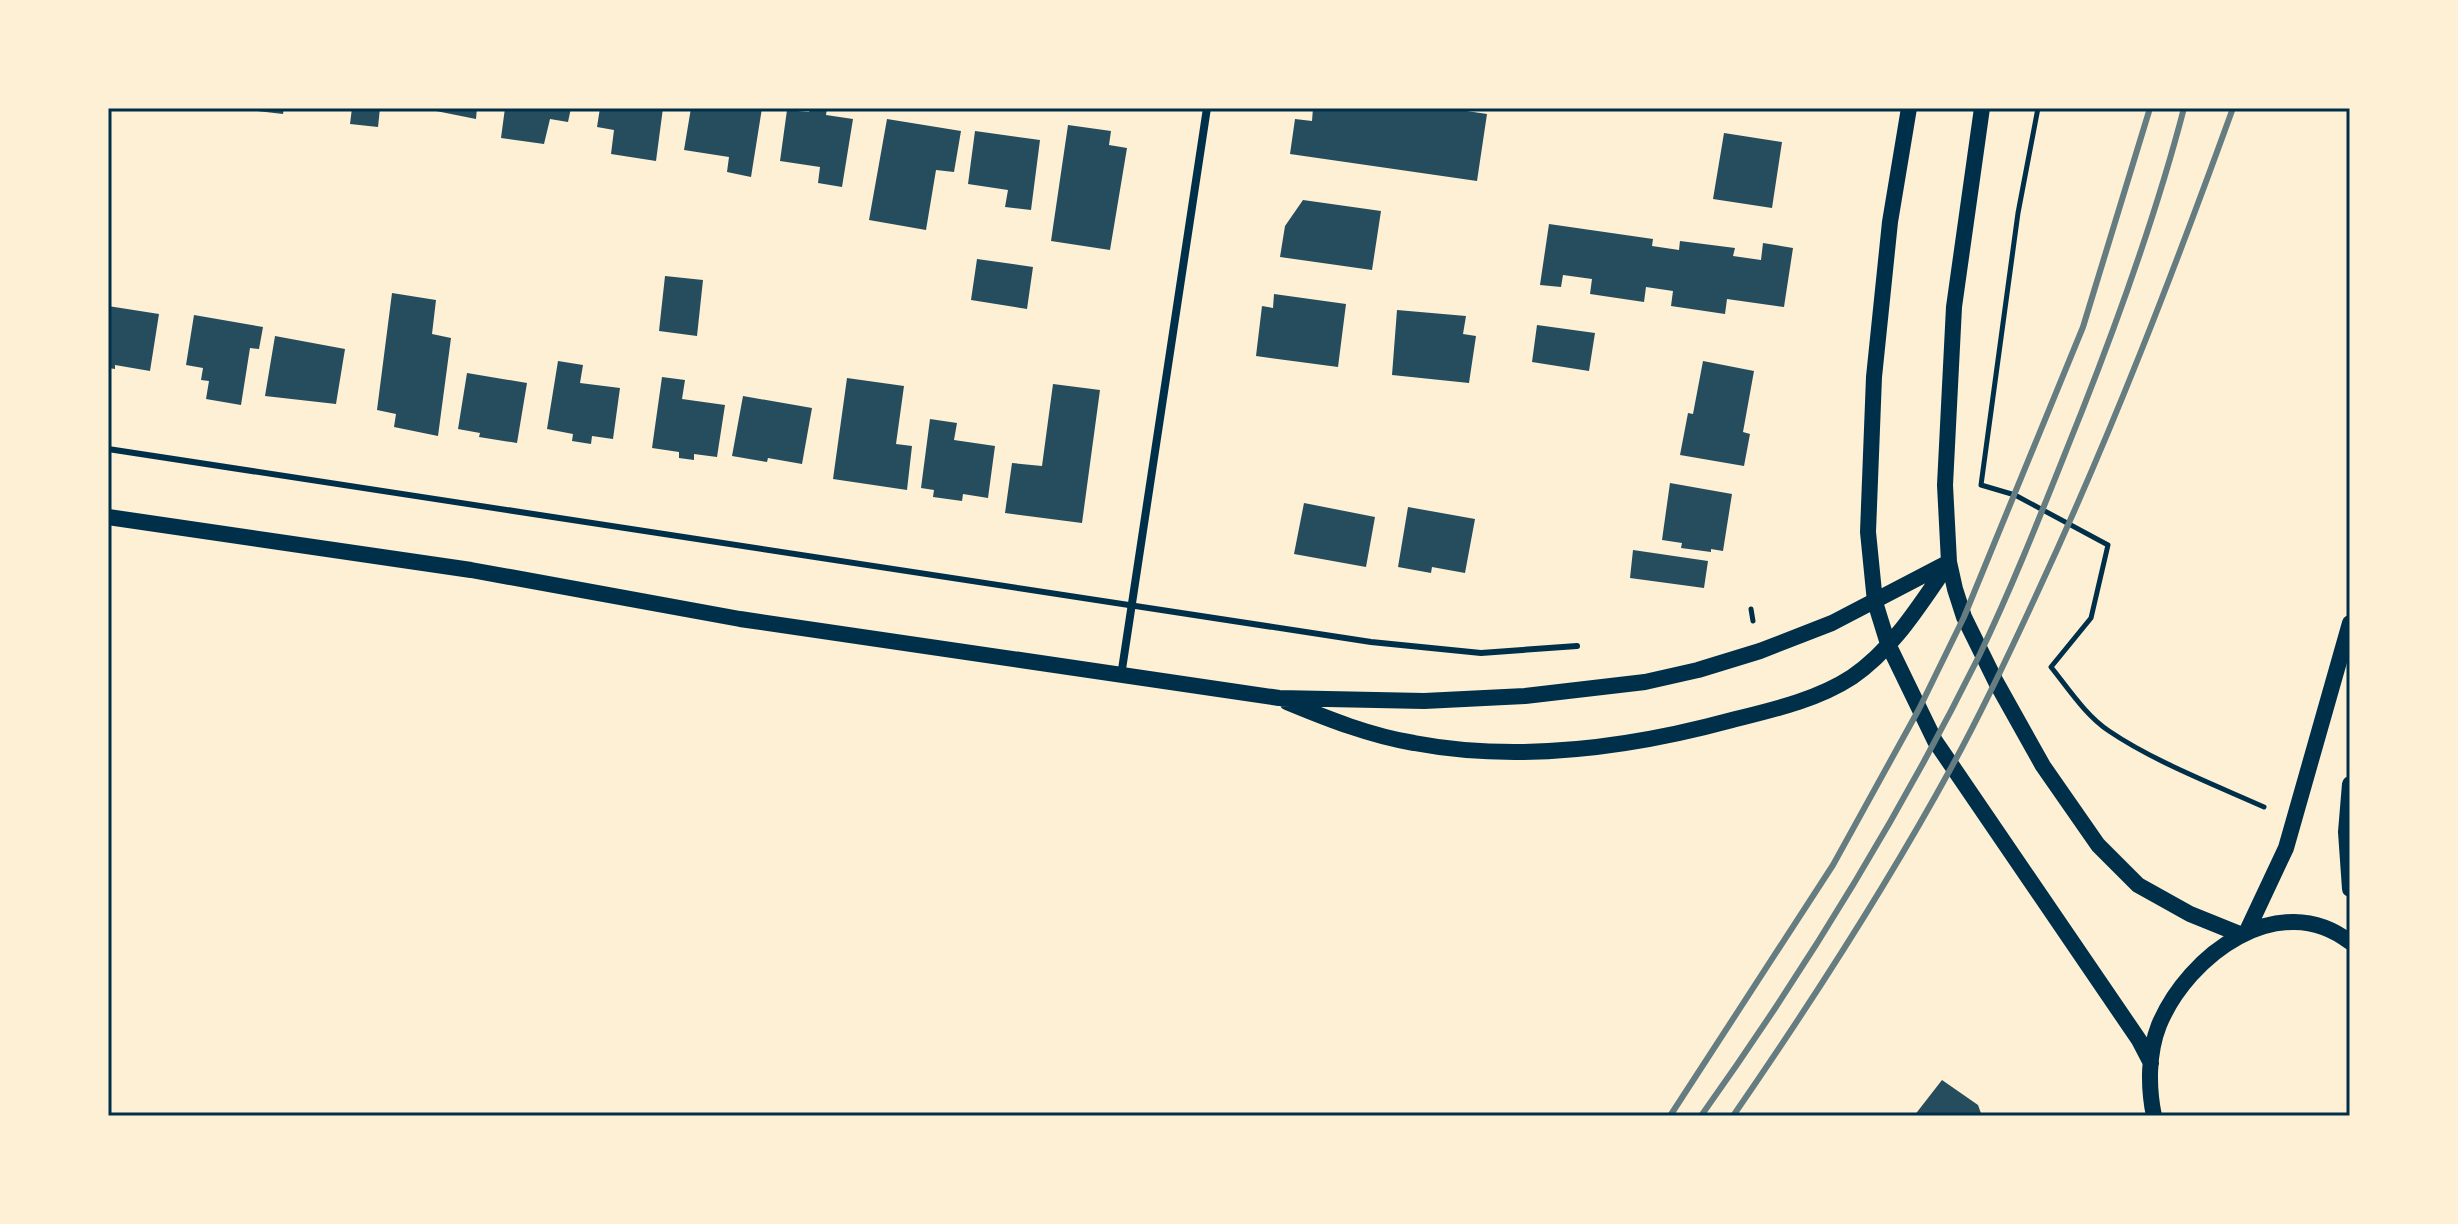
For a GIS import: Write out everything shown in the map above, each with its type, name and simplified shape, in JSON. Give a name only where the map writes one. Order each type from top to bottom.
[{"type":"main road","points":[[1909,108],[1890,222],[1874,377],[1868,532],[1875,602],[1888,644],[1935,741],[2139,1040],[2151,1063]]},
{"type":"main road","points":[[1982,108],[1954,307],[1945,485],[1949,562],[1964,617],[1980,653],[2043,766],[2098,845],[2138,885],[2190,914],[2244,933]]},
{"type":"main road","points":[[108,517],[471,570],[740,619],[1279,698],[1424,701],[1525,696],[1645,682],[1760,651],[1832,623],[1949,562]]},
{"type":"main road","points":[[1279,698],[1334,721],[1411,743],[1450,749],[1517,753],[1612,747],[1682,734],[1778,708],[1824,692],[1852,677],[1888,644],[1949,562]]},
{"type":"main road","points":[[2244,933],[2286,848],[2350,623]]},
{"type":"main road","points":[[2350,784],[2346,832],[2350,889]]},
{"type":"main road","points":[[2154,1116],[2151,1063],[2160,1023],[2178,993],[2205,961],[2244,933],[2269,923],[2288,921],[2325,928],[2350,942]]},
{"type":"street","points":[[1121,677],[1207,108]]},
{"type":"lane","points":[[108,449],[1371,642],[1481,653],[1577,646]]},
{"type":"path","points":[[2038,108],[2018,213],[1981,485],[2015,495],[2108,545],[2091,618],[2051,667],[2078,700],[2107,730],[2192,776],[2264,807]]},
{"type":"path","points":[[1751,609],[1753,621]]},
{"type":"building","points":[[258,108],[284,108],[283,114],[257,111]]},
{"type":"building","points":[[352,108],[380,108],[378,127],[350,124]]},
{"type":"building","points":[[421,108],[477,108],[476,119]]},
{"type":"building","points":[[505,108],[571,108],[568,122],[550,119],[544,144],[501,138]]},
{"type":"building","points":[[600,108],[663,108],[656,161],[611,154],[614,130],[597,127]]},
{"type":"building","points":[[691,108],[762,108],[751,177],[727,172],[729,157],[684,150]]},
{"type":"building","points":[[810,108],[827,108],[826,115],[853,119],[842,187],[818,183],[820,167],[780,161],[787,110],[809,112]]},
{"type":"building","points":[[1313,108],[1460,108],[1487,114],[1477,181],[1290,154],[1295,119],[1312,121]]},
{"type":"building","points":[[887,119],[961,131],[954,172],[936,170],[926,230],[869,220]]},
{"type":"building","points":[[1068,125],[1111,131],[1109,145],[1127,148],[1110,250],[1051,241]]},
{"type":"building","points":[[975,131],[1040,140],[1031,210],[1005,207],[1008,190],[968,184]]},
{"type":"building","points":[[1724,133],[1782,142],[1772,208],[1713,199]]},
{"type":"building","points":[[1303,200],[1381,211],[1372,270],[1280,257],[1285,226]]},
{"type":"building","points":[[1549,224],[1653,239],[1652,246],[1679,250],[1680,241],[1735,248],[1733,256],[1761,260],[1763,243],[1793,248],[1784,307],[1727,299],[1725,314],[1671,306],[1673,291],[1646,287],[1644,302],[1590,294],[1592,279],[1563,275],[1561,287],[1540,285]]},
{"type":"building","points":[[977,259],[1033,267],[1027,309],[971,300]]},
{"type":"building","points":[[665,276],[703,280],[697,336],[659,331]]},
{"type":"building","points":[[392,293],[436,300],[432,334],[451,338],[438,436],[394,427],[396,414],[377,410]]},
{"type":"building","points":[[1274,294],[1346,304],[1338,367],[1256,356],[1262,306],[1273,308]]},
{"type":"building","points":[[108,306],[159,314],[150,371],[115,365],[115,369],[108,368]]},
{"type":"building","points":[[1397,310],[1466,316],[1463,334],[1476,336],[1469,383],[1392,375]]},
{"type":"building","points":[[194,315],[263,327],[259,349],[250,348],[241,405],[206,399],[209,381],[201,380],[203,368],[186,365]]},
{"type":"building","points":[[1537,325],[1595,333],[1589,371],[1532,362]]},
{"type":"building","points":[[275,336],[345,349],[336,404],[265,396]]},
{"type":"building","points":[[558,361],[583,365],[580,383],[620,388],[613,439],[592,436],[591,444],[572,441],[573,434],[547,429]]},
{"type":"building","points":[[1703,361],[1754,371],[1743,432],[1750,434],[1744,466],[1680,455],[1688,413],[1693,414]]},
{"type":"building","points":[[467,373],[527,383],[517,443],[479,437],[480,433],[458,429]]},
{"type":"building","points":[[662,377],[685,380],[682,399],[725,405],[717,457],[694,454],[694,460],[679,458],[679,452],[652,448]]},
{"type":"building","points":[[847,378],[904,386],[896,444],[912,446],[907,490],[833,479]]},
{"type":"building","points":[[1053,384],[1100,390],[1082,523],[1005,513],[1012,463],[1042,466]]},
{"type":"building","points":[[743,396],[812,408],[802,464],[732,456]]},
{"type":"building","points":[[930,419],[957,423],[954,440],[995,446],[988,498],[963,494],[962,501],[933,497],[934,490],[921,488]]},
{"type":"building","points":[[1670,483],[1732,494],[1723,551],[1681,548],[1682,543],[1662,540]]},
{"type":"building","points":[[1304,503],[1375,517],[1366,567],[1294,554]]},
{"type":"building","points":[[1408,507],[1475,519],[1465,573],[1432,567],[1431,573],[1398,567]]},
{"type":"building","points":[[1633,550],[1708,561],[1704,588],[1630,578]]},
{"type":"building","points":[[1942,1080],[1978,1105],[1982,1116],[1914,1116]]},
{"type":"railway","points":[[1670,1116],[1833,865],[1919,709],[1964,617],[2083,327],[2150,108]]},
{"type":"railway","points":[[1701,1116],[1849,892],[1979,656],[2032,535],[2111,337],[2150,223],[2184,108]]},
{"type":"railway","points":[[1733,1116],[1874,901],[1986,702],[2117,411],[2233,108]]}]
